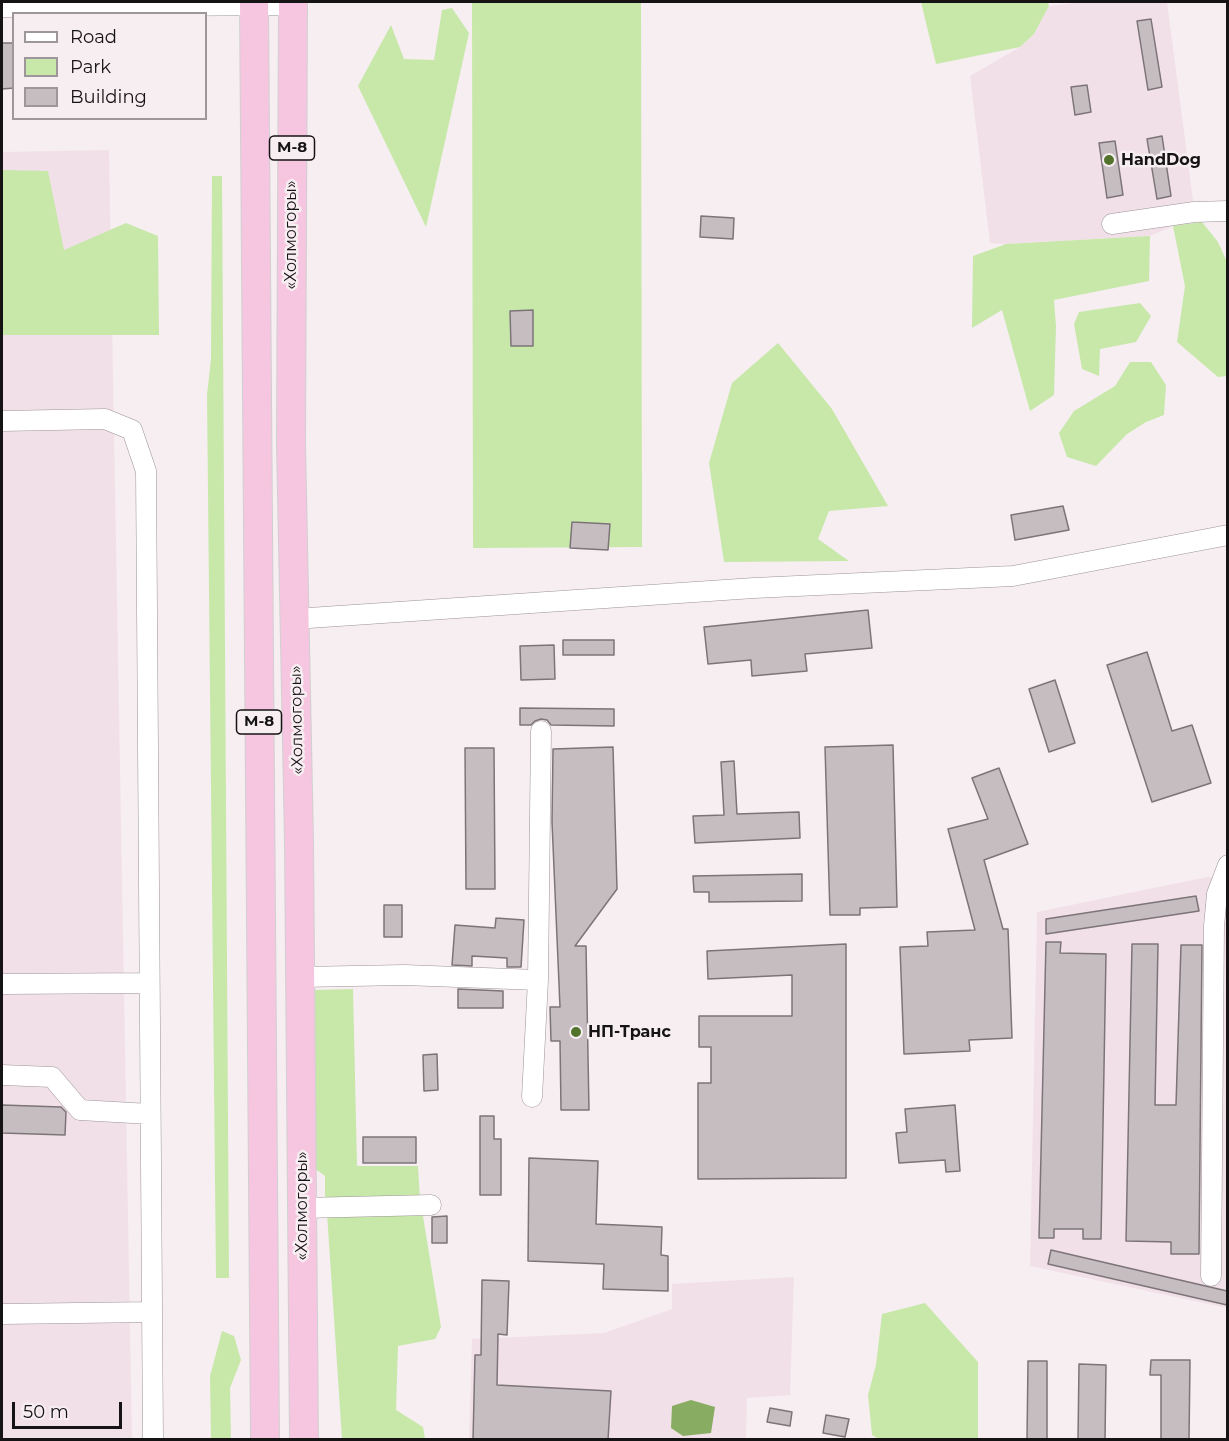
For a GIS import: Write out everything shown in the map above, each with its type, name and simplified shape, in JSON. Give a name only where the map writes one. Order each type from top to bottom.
[{"type":"highway","name":"М-8","points":[[254,3],[265,1440]]},
{"type":"highway","name":"«Холмогоры»","points":[[293,3],[291,443],[301,976],[304,1440]]},
{"type":"street","points":[[2,7],[293,3]]},
{"type":"street","points":[[1113,224],[1194,212],[1227,211]]},
{"type":"street","points":[[2,421],[105,419],[132,430],[146,471],[153,1440]]},
{"type":"street","points":[[294,619],[754,588],[1013,576],[1227,535]]},
{"type":"street","points":[[532,1096],[538,980],[541,730]]},
{"type":"street","points":[[1211,1276],[1214,926],[1217,894],[1227,865]]},
{"type":"street","points":[[301,976],[404,975],[538,980]]},
{"type":"street","points":[[2,984],[149,983]]},
{"type":"street","points":[[2,1076],[52,1077],[80,1110],[150,1114]]},
{"type":"street","points":[[303,1208],[431,1205]]},
{"type":"street","points":[[2,1314],[152,1312]]},
{"type":"shaded area","points":[[1084,2],[1167,2],[1196,223],[1173,226],[1150,236],[990,243],[970,76],[1020,47],[1034,34],[1049,6]]},
{"type":"shaded area","points":[[109,150],[132,1439],[2,1439],[2,152]]},
{"type":"shaded area","points":[[1207,877],[1227,878],[1227,1308],[1030,1266],[1037,912]]},
{"type":"shaded area","points":[[794,1277],[790,1395],[747,1398],[746,1439],[469,1440],[472,1339],[604,1333],[672,1309],[672,1284]]},
{"type":"shaded area","points":[[691,1400],[715,1407],[711,1433],[683,1436],[671,1428],[672,1406]]},
{"type":"green space","points":[[472,2],[641,2],[642,547],[473,548]]},
{"type":"green space","points":[[921,2],[1048,2],[1049,6],[1034,34],[1020,47],[936,64]]},
{"type":"green space","points":[[452,8],[469,33],[426,227],[358,86],[391,25],[404,59],[434,60],[442,10]]},
{"type":"green space","points":[[2,170],[48,171],[64,250],[126,223],[158,236],[159,335],[2,335]]},
{"type":"green space","points":[[212,176],[222,176],[229,1278],[216,1278],[207,395],[211,359]]},
{"type":"green space","points":[[1202,222],[1218,242],[1227,262],[1227,376],[1218,377],[1177,342],[1185,286],[1173,226]]},
{"type":"green space","points":[[1150,236],[1149,281],[1054,300],[1056,326],[1054,395],[1030,411],[1002,310],[972,328],[973,256],[1006,244]]},
{"type":"green space","points":[[1140,303],[1151,316],[1136,342],[1100,349],[1099,376],[1082,369],[1074,324],[1079,312]]},
{"type":"green space","points":[[778,343],[832,409],[888,506],[829,511],[818,539],[849,561],[724,562],[709,463],[732,383]]},
{"type":"green space","points":[[1130,362],[1151,362],[1166,385],[1164,415],[1146,422],[1127,434],[1096,466],[1067,457],[1059,433],[1074,411],[1115,386]]},
{"type":"green space","points":[[353,989],[357,1166],[418,1166],[420,1200],[325,1203],[325,1176],[314,1168],[314,990]]},
{"type":"green space","points":[[422,1210],[441,1327],[435,1339],[398,1346],[396,1410],[423,1427],[425,1439],[342,1439],[327,1213]]},
{"type":"green space","points":[[925,1303],[978,1362],[978,1439],[879,1439],[872,1435],[868,1395],[876,1365],[882,1314]]},
{"type":"green space","points":[[222,1331],[234,1336],[241,1360],[230,1388],[231,1439],[211,1439],[210,1376]]},
{"type":"building","points":[[1151,19],[1162,87],[1148,90],[1137,21]]},
{"type":"building","points":[[2,43],[12,43],[12,88],[2,89]]},
{"type":"building","points":[[1087,85],[1091,112],[1075,115],[1071,87]]},
{"type":"building","points":[[1162,136],[1171,196],[1157,199],[1147,139]]},
{"type":"building","points":[[1115,141],[1123,195],[1107,198],[1099,143]]},
{"type":"building","points":[[701,216],[734,218],[733,239],[700,237]]},
{"type":"building","points":[[533,310],[533,346],[511,346],[510,311]]},
{"type":"building","points":[[1063,506],[1069,530],[1015,540],[1011,515]]},
{"type":"building","points":[[572,522],[610,524],[608,550],[570,548]]},
{"type":"building","points":[[868,610],[872,648],[805,654],[807,671],[752,676],[751,660],[708,664],[704,627]]},
{"type":"building","points":[[563,640],[614,640],[614,655],[563,655]]},
{"type":"building","points":[[554,645],[555,679],[521,680],[520,646]]},
{"type":"building","points":[[1147,652],[1172,731],[1192,725],[1211,783],[1152,802],[1107,665]]},
{"type":"building","points":[[1055,680],[1075,743],[1049,752],[1029,689]]},
{"type":"building","points":[[520,708],[614,709],[614,726],[551,725],[547,720],[541,719],[531,725],[520,725]]},
{"type":"building","points":[[893,745],[897,907],[860,908],[860,915],[830,915],[825,747]]},
{"type":"building","points":[[613,747],[617,889],[575,946],[586,946],[589,1110],[561,1110],[560,1041],[551,1041],[550,1007],[560,1007],[552,822],[553,749]]},
{"type":"building","points":[[465,748],[494,748],[495,889],[466,889]]},
{"type":"building","points":[[734,761],[737,814],[799,812],[800,838],[695,843],[693,816],[724,815],[721,762]]},
{"type":"building","points":[[999,768],[1028,844],[984,860],[1003,929],[1008,929],[1012,1038],[969,1040],[970,1051],[904,1054],[900,947],[928,946],[927,932],[975,930],[948,829],[988,819],[972,778]]},
{"type":"building","points":[[802,874],[802,901],[709,902],[709,892],[694,892],[693,876]]},
{"type":"building","points":[[1196,896],[1199,911],[1046,934],[1046,919]]},
{"type":"building","points":[[384,905],[402,905],[402,937],[384,937]]},
{"type":"building","points":[[496,918],[524,920],[521,967],[507,967],[507,958],[472,956],[472,966],[452,965],[455,925],[495,928]]},
{"type":"building","points":[[1046,942],[1061,942],[1060,953],[1106,954],[1101,1239],[1083,1239],[1083,1229],[1054,1229],[1054,1238],[1039,1238]]},
{"type":"building","points":[[846,944],[846,1178],[698,1179],[698,1083],[711,1083],[711,1047],[699,1047],[699,1016],[792,1016],[792,975],[708,979],[707,951]]},
{"type":"building","points":[[1132,944],[1158,944],[1155,1105],[1176,1105],[1181,945],[1202,945],[1199,1254],[1171,1254],[1171,1242],[1126,1241]]},
{"type":"building","points":[[458,989],[503,991],[503,1008],[458,1008]]},
{"type":"building","points":[[437,1054],[438,1090],[424,1091],[423,1055]]},
{"type":"building","points":[[2,1105],[61,1107],[66,1112],[65,1135],[2,1133]]},
{"type":"building","points":[[955,1105],[960,1171],[946,1172],[945,1160],[899,1163],[896,1133],[907,1132],[905,1109]]},
{"type":"building","points":[[480,1116],[494,1116],[494,1139],[501,1139],[501,1195],[480,1195]]},
{"type":"building","points":[[363,1137],[416,1137],[416,1163],[363,1163]]},
{"type":"building","points":[[529,1158],[598,1161],[596,1224],[662,1227],[661,1255],[668,1256],[668,1291],[603,1289],[604,1264],[528,1261]]},
{"type":"building","points":[[447,1216],[447,1243],[432,1243],[432,1217]]},
{"type":"building","points":[[1051,1250],[1227,1291],[1227,1305],[1048,1264]]},
{"type":"building","points":[[482,1280],[509,1281],[507,1335],[498,1334],[497,1385],[611,1391],[608,1440],[473,1440],[475,1355],[481,1355]]},
{"type":"building","points":[[1151,1360],[1190,1360],[1189,1440],[1161,1440],[1161,1375],[1150,1375]]},
{"type":"building","points":[[1028,1361],[1047,1361],[1047,1440],[1027,1440]]},
{"type":"building","points":[[1079,1364],[1106,1365],[1105,1440],[1078,1440]]},
{"type":"building","points":[[770,1408],[792,1412],[790,1426],[767,1422]]},
{"type":"building","points":[[826,1415],[849,1419],[845,1437],[823,1433]]},
{"type":"place","name":"HandDog","points":[[1109,160]]},
{"type":"place","name":"НП-Транс","points":[[576,1032]]}]
